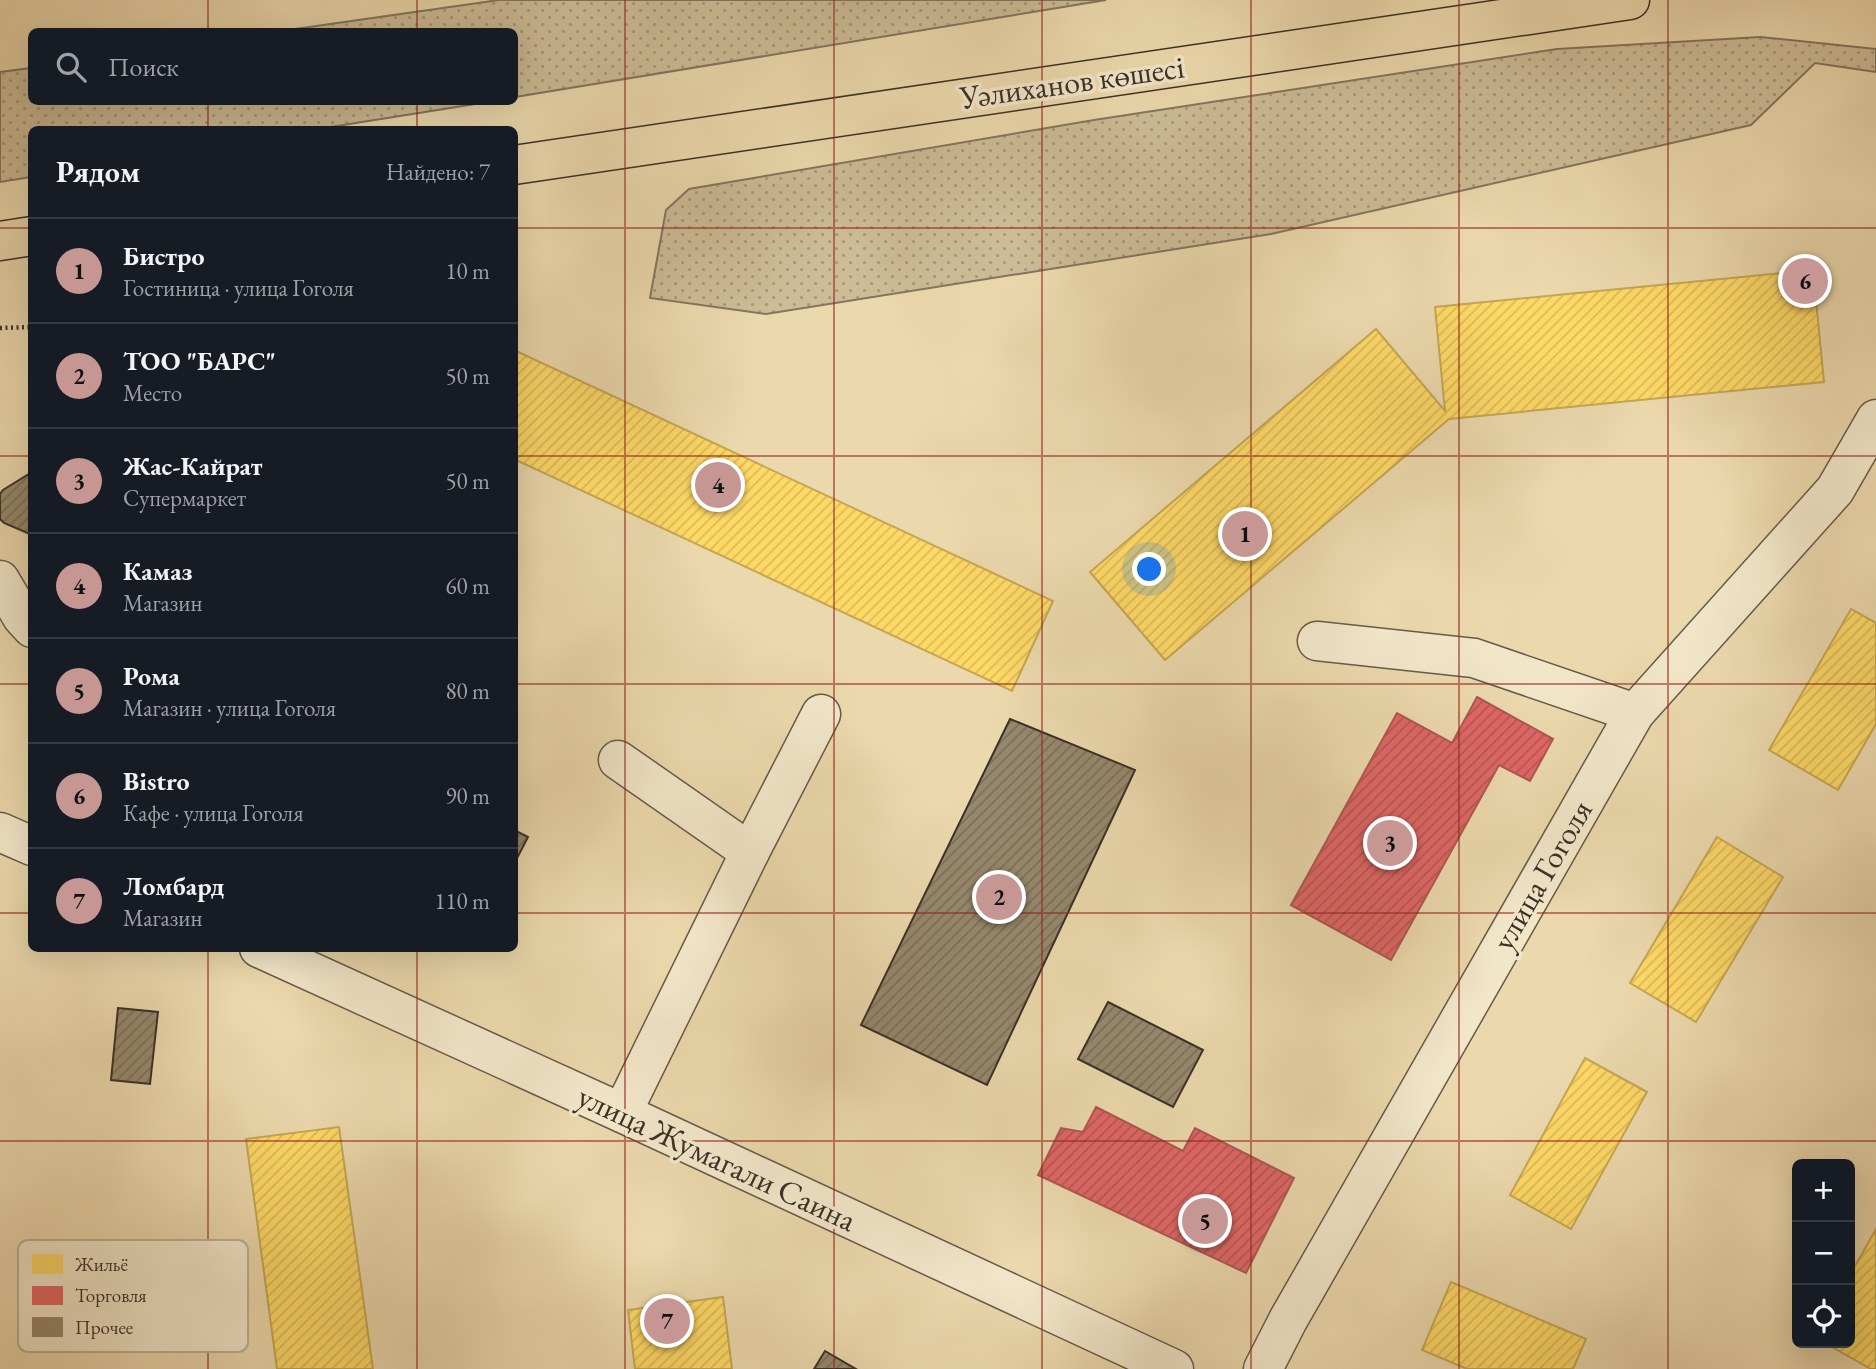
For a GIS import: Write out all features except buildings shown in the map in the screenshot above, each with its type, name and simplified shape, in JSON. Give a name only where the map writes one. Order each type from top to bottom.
[{"type":"highway","name":"Уәлиханов көшесі","points":[[518,163],[1630,0]]},
{"type":"highway","points":[[0,241],[28,237]]},
{"type":"street","name":"улица Гоголя","points":[[1263,1369],[1295,1308],[1635,713],[1835,490],[1876,419]]},
{"type":"street","points":[[0,580],[28,624]]},
{"type":"street","points":[[1317,641],[1474,658],[1635,713]]},
{"type":"street","points":[[622,1113],[821,714]]},
{"type":"street","points":[[618,760],[750,852]]},
{"type":"street","points":[[0,832],[28,844]]},
{"type":"street","name":"улица Жумагали Саина","points":[[268,952],[1174,1369]]},
{"type":"path","points":[[0,328],[28,327]]},
{"type":"shaded area","points":[[499,0],[1106,0],[518,97],[518,28],[302,28]]},
{"type":"shaded area","points":[[1760,37],[1876,49],[1876,72],[1815,63],[1751,125],[1271,234],[766,314],[650,298],[666,210],[689,189],[1094,120],[1557,49]]},
{"type":"shaded area","points":[[28,68],[28,105],[469,105],[337,126],[28,126],[28,177],[0,182],[0,72]]},
{"type":"place","name":"Bistro","points":[[1805,281]]},
{"type":"place","name":"Камаз","points":[[718,485]]},
{"type":"place","name":"Бистро","points":[[1245,534]]},
{"type":"place","name":"Жас-Кайрат","points":[[1390,843]]},
{"type":"place","name":"ТОО \"БАРС\"","points":[[999,897]]},
{"type":"place","name":"Рома","points":[[1205,1221]]},
{"type":"place","name":"Ломбард","points":[[667,1321]]}]
